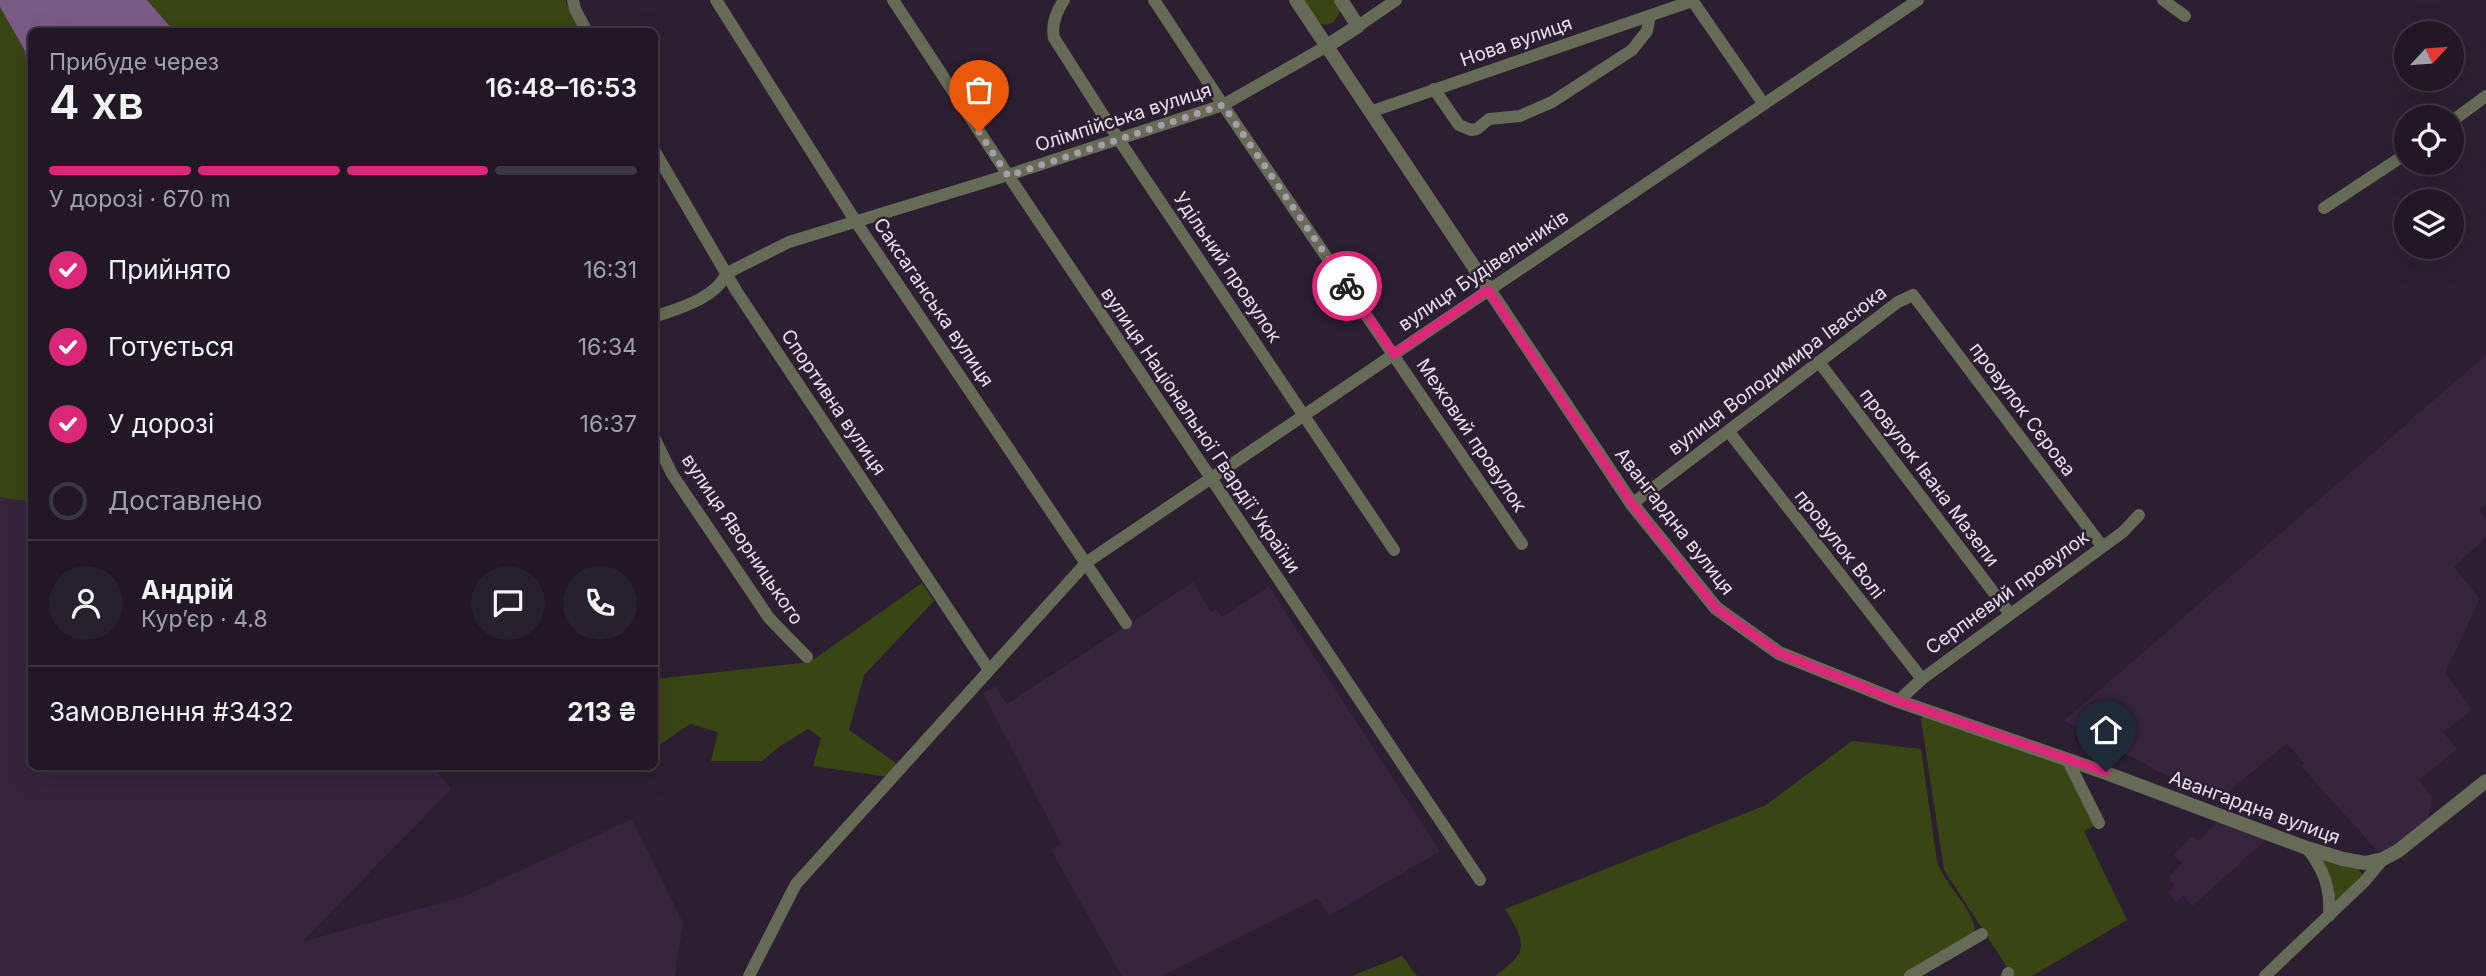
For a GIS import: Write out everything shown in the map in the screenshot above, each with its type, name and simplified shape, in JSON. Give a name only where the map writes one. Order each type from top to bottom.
[{"type":"street","name":"Саксаганська вулиця","points":[[716,0],[856,222],[1126,623]]},
{"type":"street","name":"вулиця Національної Гвардії України","points":[[893,0],[1480,880]]},
{"type":"street","name":"Удільний провулок","points":[[1064,0],[1055,17],[1052,30],[1054,38],[1119,140],[1394,550]]},
{"type":"street","name":"Межовий провулок","points":[[1154,0],[1522,544]]},
{"type":"street","name":"Авангардна вулиця","points":[[1296,0],[1632,504],[1716,608],[1779,653],[1898,701],[2307,848],[2365,863],[2383,859]]},
{"type":"street","points":[[1341,0],[1359,26]]},
{"type":"street","points":[[1327,46],[1396,0]]},
{"type":"street","points":[[1692,0],[1763,103]]},
{"type":"street","name":"Нова вулиця","points":[[1370,112],[1692,0]]},
{"type":"street","points":[[2163,0],[2185,16]]},
{"type":"street","name":"вулиця Будівельників","points":[[749,976],[796,884],[1087,562],[1916,1]]},
{"type":"street","points":[[574,4],[585,28]]},
{"type":"street","points":[[1434,89],[1459,124],[1471,130],[1477,129],[1489,119],[1520,116],[1552,102],[1610,67],[1632,50],[1644,36],[1650,16]]},
{"type":"street","name":"Олімпійська вулиця","points":[[658,315],[702,298],[723,281],[727,273],[789,242],[1008,176],[1223,105],[1327,46]]},
{"type":"street","points":[[2464,112],[2486,96]]},
{"type":"street","name":"Спортивна вулиця","points":[[658,158],[737,292],[989,670]]},
{"type":"street","points":[[2324,208],[2394,162]]},
{"type":"street","name":"вулиця Володимира Івасюка","points":[[1632,504],[1898,302],[1913,295]]},
{"type":"street","name":"провулок Сєрова","points":[[1913,295],[2102,547]]},
{"type":"street","name":"провулок Івана Мазепи","points":[[1819,362],[2010,614]]},
{"type":"street","name":"провулок Волі","points":[[1729,432],[1922,679]]},
{"type":"street","name":"вулиця Яворницького","points":[[658,446],[672,474],[769,618],[807,657]]},
{"type":"street","name":"Серпневий провулок","points":[[1898,701],[1922,679],[2123,532],[2139,515]]},
{"type":"street","points":[[2067,760],[2099,823]]},
{"type":"street","points":[[2265,976],[2365,881],[2383,859],[2398,851],[2486,781]]},
{"type":"street","points":[[2307,848],[2320,865],[2328,882],[2329,916]]},
{"type":"street","points":[[1910,976],[1982,934]]},
{"type":"shaded area","points":[[0,0],[147,0],[171,28],[28,28],[28,78],[25,51],[0,7]]},
{"type":"shaded area","points":[[2486,355],[2486,502],[2479,510],[2486,519],[2486,537],[2454,567],[2480,599],[2445,673],[2472,710],[2443,732],[2457,749],[2419,780],[2432,797],[2428,819],[2393,847],[2379,853],[2301,766],[2304,763],[2287,743],[2216,802],[2064,721]]},
{"type":"shaded area","points":[[0,497],[28,502],[28,770],[435,770],[451,789],[302,942],[465,896],[632,819],[683,923],[675,976],[0,976]]},
{"type":"shaded area","points":[[1193,582],[1211,612],[1216,609],[1222,617],[1269,587],[1440,851],[1329,916],[1318,898],[1162,976],[1122,976],[1051,850],[1061,844],[983,693],[995,686],[1007,704]]},
{"type":"shaded area","points":[[2219,820],[2267,839],[2192,906],[2184,896],[2176,902],[2168,892],[2175,886],[2168,878],[2182,863],[2174,855],[2192,836],[2199,841]]},
{"type":"green space","points":[[147,0],[565,0],[580,28],[171,28]]},
{"type":"green space","points":[[1302,0],[1334,0],[1340,11],[1333,22],[1321,24]]},
{"type":"green space","points":[[0,7],[25,51],[28,78],[28,502],[0,497]]},
{"type":"green space","points":[[922,583],[934,601],[864,675],[849,730],[899,765],[888,777],[813,766],[821,738],[808,729],[762,761],[711,761],[718,732],[690,724],[658,746],[658,679],[810,662]]},
{"type":"green space","points":[[1923,715],[2063,764],[2094,826],[2084,831],[2127,920],[2032,976],[2013,976],[1944,870],[1921,720]]},
{"type":"green space","points":[[1852,741],[1921,749],[1937,861],[1940,870],[1965,906],[1974,924],[1975,933],[1905,976],[1495,976],[1514,960],[1521,946],[1517,930],[1505,909],[1766,805]]},
{"type":"green space","points":[[2318,858],[2358,868],[2363,876],[2333,909]]},
{"type":"green space","points":[[1402,956],[1417,976],[1352,976]]},
{"type":"way so far","points":[[979,132],[1008,176],[1223,105],[1347,286]]},
{"type":"route","points":[[1347,286],[1394,354],[1488,290],[1632,504],[1700,591],[1716,608],[1779,653],[1898,701],[2106,772]]}]
